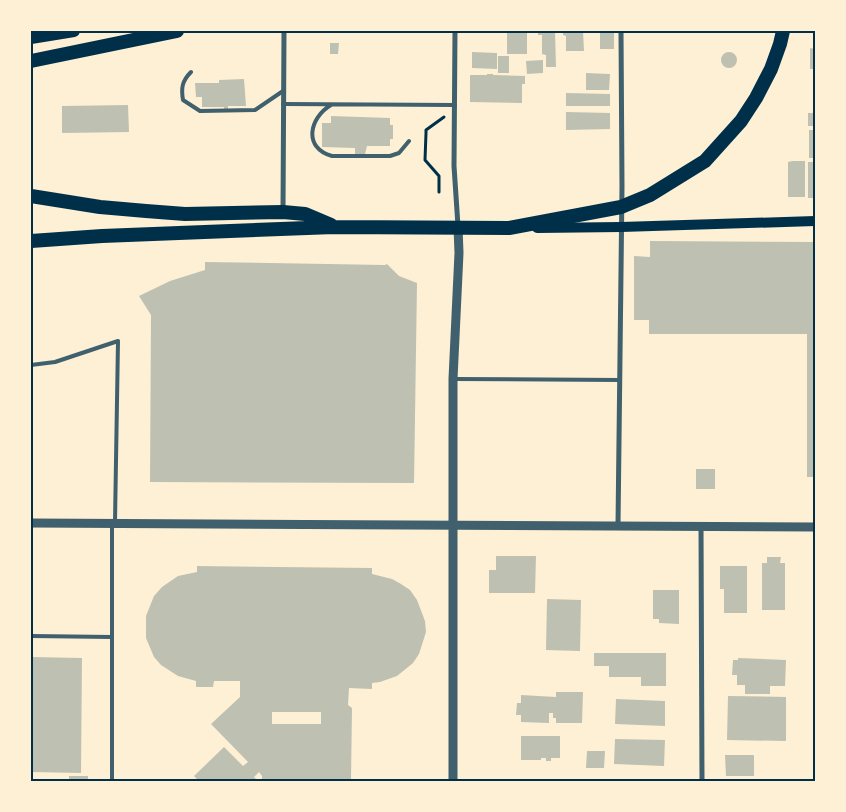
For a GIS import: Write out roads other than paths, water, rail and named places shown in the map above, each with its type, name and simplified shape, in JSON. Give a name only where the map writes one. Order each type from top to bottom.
[{"type":"highway","points":[[31,61],[177,31]]},
{"type":"highway","points":[[31,241],[102,236],[334,227],[509,228],[621,207],[650,195],[705,160],[741,121],[771,70],[783,31]]},
{"type":"highway","points":[[31,196],[100,208],[185,214],[283,212],[305,214],[334,227]]},
{"type":"main road","points":[[31,38],[57,32],[74,31]]},
{"type":"main road","points":[[509,228],[621,228],[815,221]]},
{"type":"street","points":[[283,212],[284,31]]},
{"type":"street","points":[[453,781],[452,379],[459,253],[454,166],[455,31]]},
{"type":"street","points":[[618,525],[621,31]]},
{"type":"street","points":[[31,522],[815,526]]},
{"type":"street","points":[[701,526],[702,781]]},
{"type":"lane","points":[[191,72],[184,80],[181,89],[183,100],[200,111],[255,110],[283,92]]},
{"type":"lane","points":[[283,104],[454,105]]},
{"type":"lane","points":[[333,104],[323,110],[315,119],[313,128],[314,144],[324,154],[332,156],[390,156],[399,153],[409,141]]},
{"type":"lane","points":[[31,364],[55,362],[118,341],[112,638],[112,781]]},
{"type":"lane","points":[[452,379],[620,380]]},
{"type":"lane","points":[[31,636],[112,638]]}]
